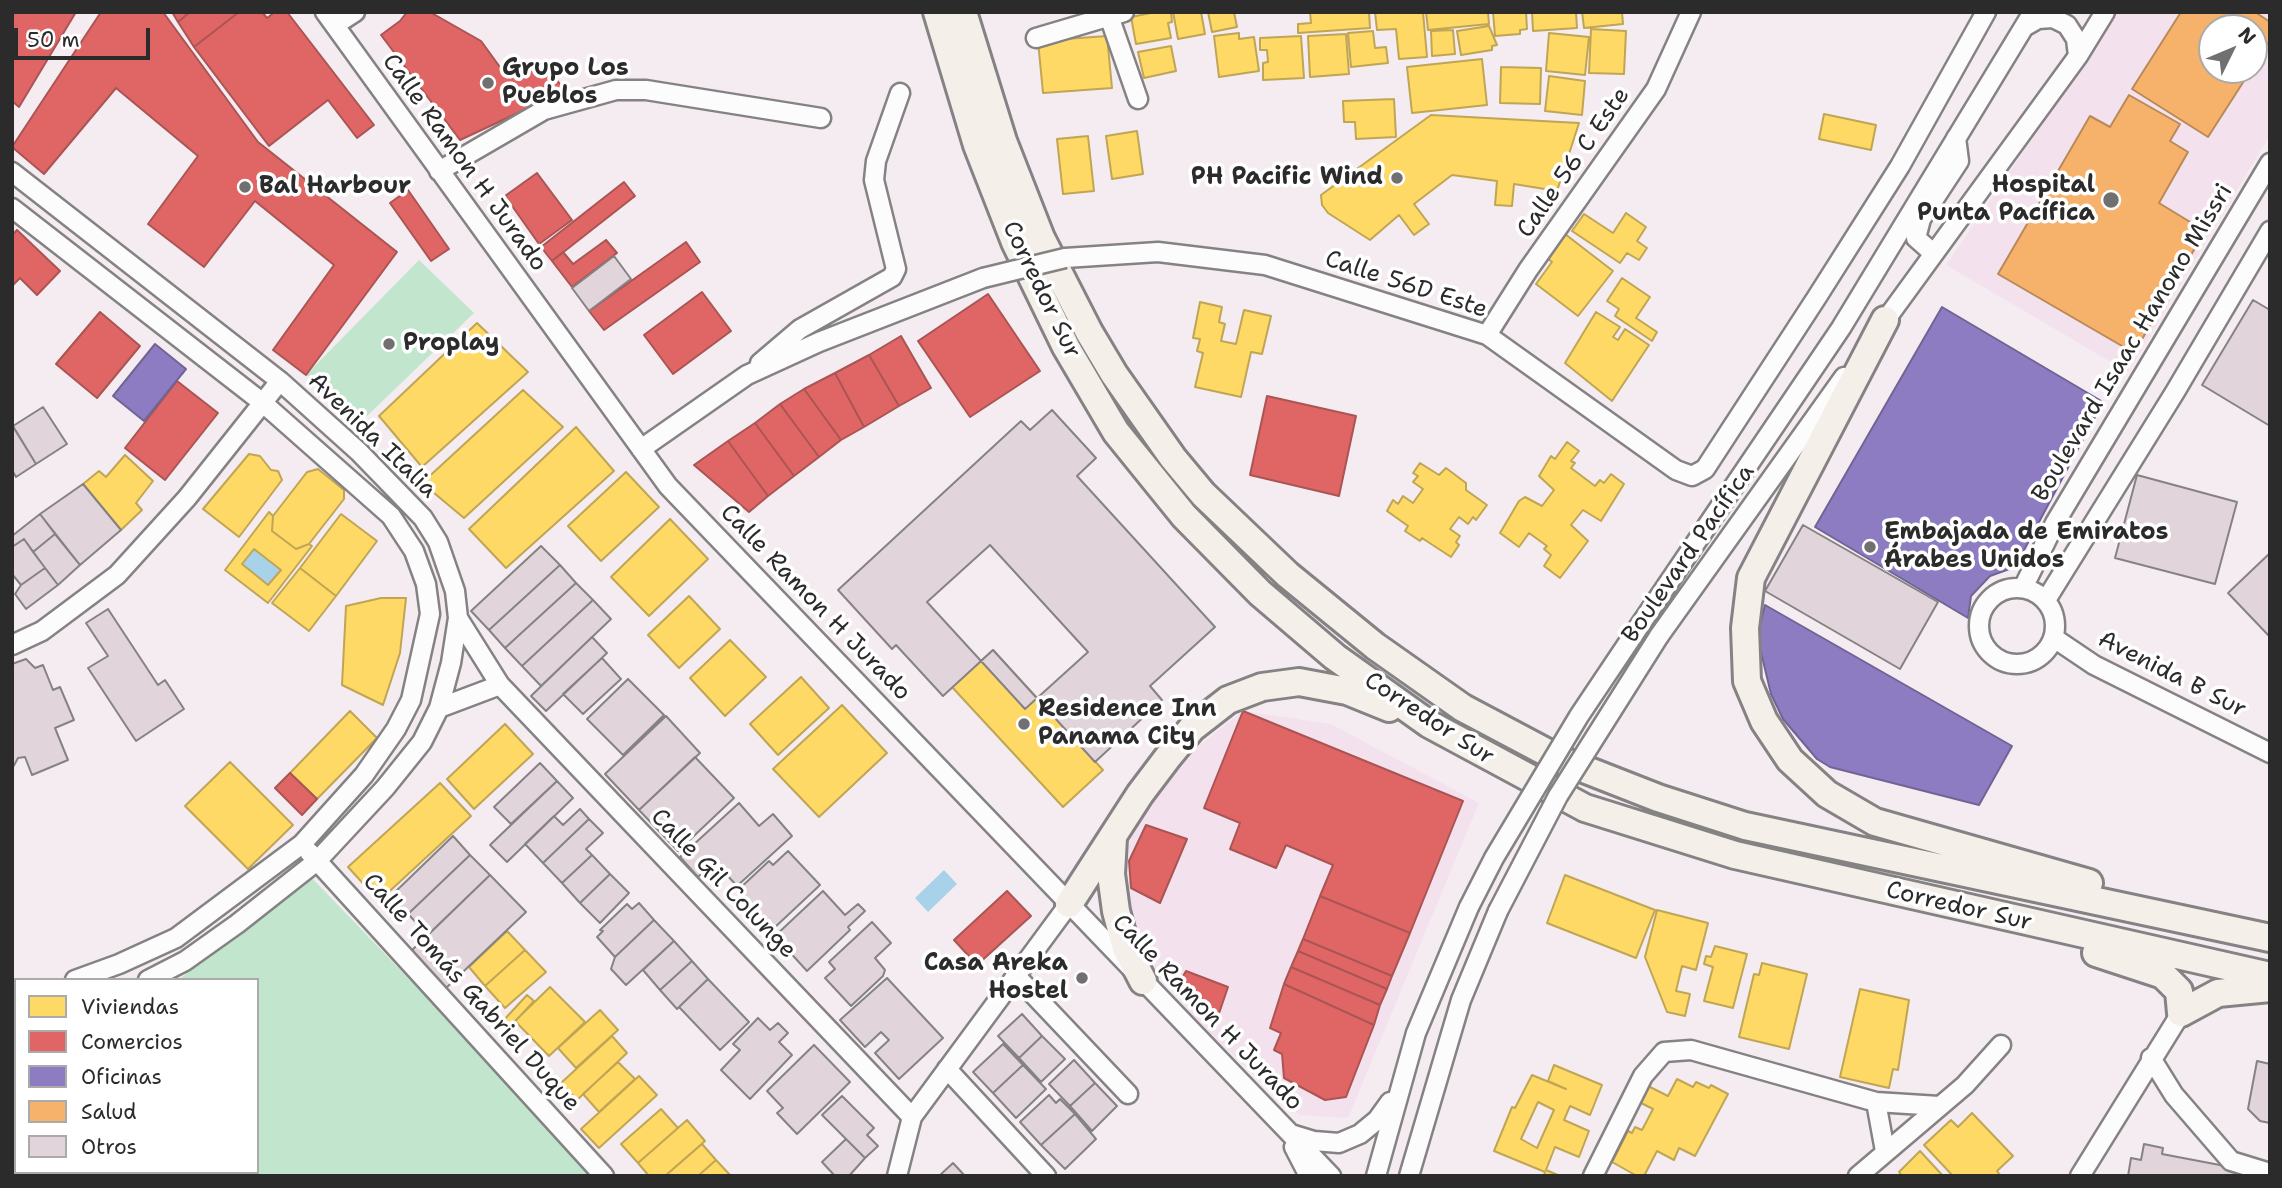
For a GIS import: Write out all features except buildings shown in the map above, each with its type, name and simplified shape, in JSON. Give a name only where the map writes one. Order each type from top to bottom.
[{"type":"highway","name":"Corredor Sur","points":[[937,12],[977,145],[1015,242],[1066,347],[1116,432],[1185,516],[1260,593],[1335,657],[1429,724],[1585,808],[1735,855],[2270,976]]},
{"type":"highway","name":"Corredor Sur","points":[[963,12],[1003,141],[1041,238],[1088,332],[1114,374],[1173,458],[1203,494],[1288,575],[1375,646],[1463,708],[1500,728],[1561,760],[1671,802],[1745,826],[2270,938]]},
{"type":"highway","points":[[1885,320],[1751,578],[1745,628],[1747,681],[1764,721],[1790,760],[1827,794],[1875,822],[2063,875],[2220,926]]},
{"type":"highway","points":[[1069,904],[1140,794],[1192,728],[1228,700],[1262,687],[1298,682],[1347,691],[1429,724]]},
{"type":"highway","points":[[1114,836],[1111,874],[1116,911],[1126,948],[1143,981]]},
{"type":"highway","points":[[1976,911],[2163,975],[2179,991],[2181,1013],[2218,993],[2270,988]]},
{"type":"street","points":[[330,18],[355,12]]},
{"type":"street","name":"Calle 56 C Este","points":[[1487,335],[1528,270],[1656,89],[1691,12]]},
{"type":"street","name":"Calle 56D Este","points":[[747,375],[819,342],[983,278],[1065,258],[1158,252],[1265,265],[1487,335],[1676,470],[1692,476],[1705,469],[1824,286],[1900,166],[1986,12]]},
{"type":"street","name":"Boulevard Pacífica","points":[[1409,1176],[1461,1000],[1498,911],[1558,796],[1659,636],[1933,253],[2078,56],[2105,12]]},
{"type":"street","points":[[1036,38],[1116,14],[1138,99]]},
{"type":"street","name":"Calle Ramon H Jurado","points":[[330,18],[668,486],[1331,1176]]},
{"type":"street","points":[[2028,20],[2053,18],[2067,26],[2076,39],[2078,56]]},
{"type":"street","name":"Boulevard Pacífica","points":[[1376,1176],[1416,1033],[1469,907],[1494,858],[1572,727],[1841,328],[2028,20]]},
{"type":"street","points":[[439,171],[544,110],[616,90],[646,90],[821,118]]},
{"type":"street","points":[[641,449],[747,375],[800,329],[892,277],[896,269],[874,180],[876,161],[900,93]]},
{"type":"street","points":[[1933,253],[1916,238],[1921,219],[1959,161],[1956,138]]},
{"type":"street","name":"Boulevard Isaac Hanono Missri","points":[[2024,588],[2055,523],[2270,163]]},
{"type":"street","name":"Avenida Italia","points":[[12,172],[280,381],[394,485],[423,518],[450,571],[458,618],[451,663],[439,708],[422,742],[385,788],[317,861],[185,961],[152,978]]},
{"type":"street","points":[[14,212],[35,192]]},
{"type":"street","name":"Avenida Italia","points":[[14,212],[263,403],[391,516],[414,551],[426,584],[430,614],[411,700],[396,729],[364,775],[302,844],[258,880],[177,938],[80,978]]},
{"type":"street","points":[[2046,600],[2175,392],[2270,231]]},
{"type":"street","points":[[12,645],[42,631],[117,575],[187,498],[280,381]]},
{"type":"street","points":[[2024,588],[2046,600],[2053,612],[2054,638],[2039,658],[2015,665],[2003,662],[1984,646],[1979,634],[1982,610],[1999,592],[2024,588]]},
{"type":"street","name":"Calle Gil Colunge","points":[[458,618],[500,685],[912,1117]]},
{"type":"street","name":"Avenida B Sur","points":[[2054,638],[2094,665],[2270,753]]},
{"type":"street","points":[[439,708],[500,685]]},
{"type":"street","name":"Calle Tomás Gabriel Duque","points":[[302,844],[604,1176]]},
{"type":"street","points":[[897,1176],[912,1117],[1069,904]]},
{"type":"street","points":[[1016,976],[1128,1094]]},
{"type":"street","points":[[2080,1176],[2181,1013]]},
{"type":"street","points":[[1858,1176],[1965,1085],[2001,1045]]},
{"type":"street","points":[[1594,1176],[1643,1076],[1664,1052],[1691,1050],[1876,1102],[1939,1106]]},
{"type":"street","points":[[2151,1058],[2174,1095],[2231,1161],[2270,1174]]},
{"type":"street","points":[[947,1069],[1046,1176]]},
{"type":"street","points":[[1285,1131],[1314,1141],[1339,1143],[1360,1134],[1377,1120],[1398,1091]]},
{"type":"street","points":[[1876,1102],[1885,1151]]},
{"type":"street","points":[[1285,1131],[1309,1176]]},
{"type":"shaded area","name":"Hospital Punta Pacífica","points":[[2119,12],[2270,12],[2270,135],[2128,372],[1946,265]]},
{"type":"shaded area","points":[[1243,711],[1331,724],[1479,803],[1348,1118],[1299,1115],[1202,1027],[1158,974],[1124,905],[1122,858],[1138,821],[1195,749]]},
{"type":"green space","name":"Proplay","points":[[419,260],[474,313],[367,416],[306,375]]},
{"type":"green space","points":[[310,876],[590,1173],[581,1176],[135,1176],[259,1174],[259,978],[181,978],[205,956]]},
{"type":"water","points":[[254,549],[281,570],[268,585],[242,564]]},
{"type":"water","points":[[944,870],[957,884],[928,912],[915,898]]},
{"type":"place","name":"Grupo Los Pueblos","points":[[488,83]]},
{"type":"place","name":"PH Pacific Wind","points":[[1397,178]]},
{"type":"place","name":"Bal Harbour","points":[[245,187]]},
{"type":"place","name":"Hospital Punta Pacífica","points":[[2111,200]]},
{"type":"place","name":"Proplay","points":[[389,344]]},
{"type":"place","name":"Embajada de Emiratos Árabes Unidos","points":[[1870,547]]},
{"type":"place","name":"Residence Inn Panama City","points":[[1024,724]]},
{"type":"place","name":"Casa Areka Hostel","points":[[1082,978]]}]
